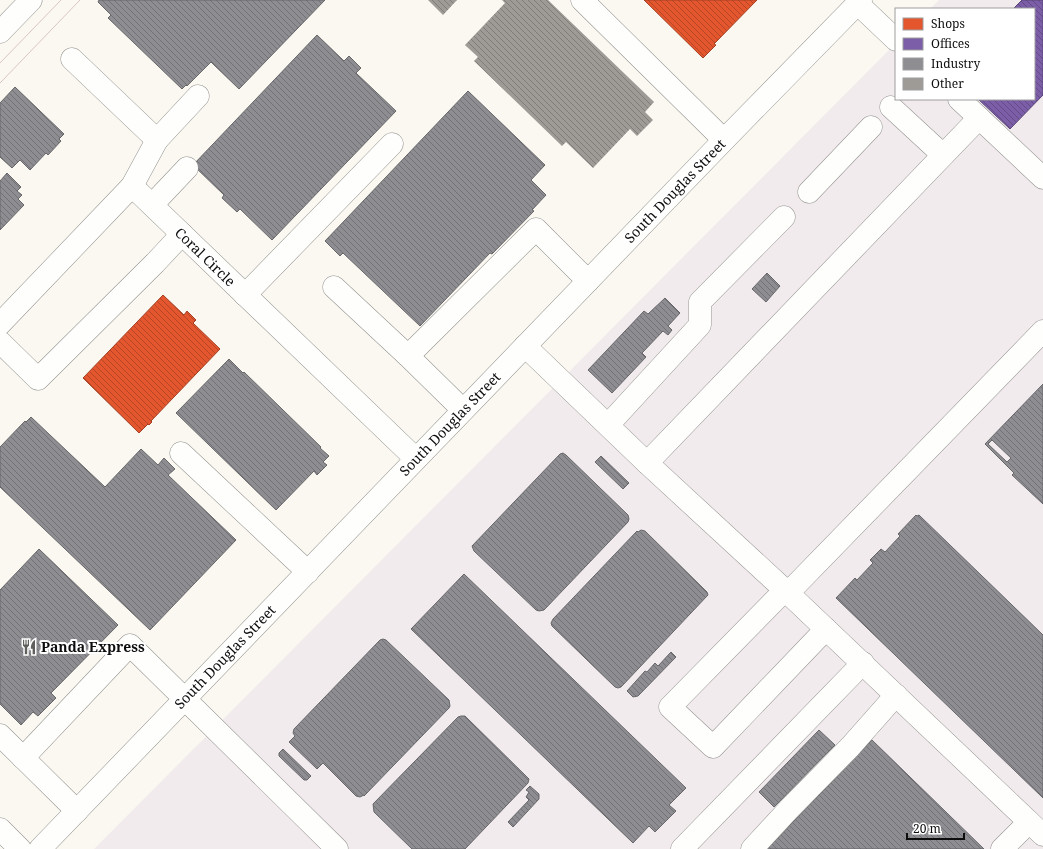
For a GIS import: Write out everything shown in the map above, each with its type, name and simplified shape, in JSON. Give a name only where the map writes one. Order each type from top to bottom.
[{"type":"street","points":[[0,32],[31,0]]},
{"type":"street","points":[[582,0],[724,140]]},
{"type":"street","points":[[851,4],[895,39]]},
{"type":"street","name":"South Douglas Street","points":[[40,849],[724,140],[851,4]]},
{"type":"street","points":[[72,59],[157,140]]},
{"type":"street","points":[[0,324],[132,186],[157,140],[198,96]]},
{"type":"street","points":[[960,100],[1043,178]]},
{"type":"street","points":[[894,103],[944,155]]},
{"type":"street","points":[[809,192],[871,127],[879,130],[892,116],[894,103]]},
{"type":"street","points":[[647,463],[944,155],[984,122]]},
{"type":"street","points":[[245,295],[392,144]]},
{"type":"street","points":[[152,205],[187,168]]},
{"type":"street","name":"Coral Circle","points":[[132,186],[416,459]]},
{"type":"street","points":[[608,425],[700,325],[700,302],[784,217]]},
{"type":"street","points":[[408,356],[536,229],[588,281]]},
{"type":"street","points":[[0,342],[38,379],[155,263],[182,234]]},
{"type":"street","points":[[334,287],[463,410]]},
{"type":"street","points":[[826,629],[713,747],[670,708],[1043,331]]},
{"type":"street","points":[[525,346],[647,463],[787,591],[1036,828],[1002,849]]},
{"type":"street","points":[[181,453],[308,572]]},
{"type":"street","points":[[23,758],[130,645],[337,849]]},
{"type":"street","points":[[682,849],[863,663]]},
{"type":"street","points":[[752,849],[850,747],[896,695]]},
{"type":"street","points":[[0,735],[77,811]]},
{"type":"street","points":[[0,829],[20,849]]},
{"type":"shaded area","points":[[939,0],[1043,0],[1043,849],[94,849],[895,44],[895,100],[1035,100],[1035,8],[931,8]]},
{"type":"building: Shops","points":[[644,0],[757,0],[714,44],[716,45],[703,58]]},
{"type":"building: Shops","points":[[163,295],[184,315],[187,311],[196,320],[193,323],[220,349],[151,421],[152,422],[139,433],[83,378]]},
{"type":"building: Offices","points":[[1022,0],[1043,0],[1043,95],[1010,129],[979,100],[1035,100],[1035,8],[1014,8]]},
{"type":"building: Industry","points":[[99,0],[325,0],[239,89],[211,62],[187,86],[186,85],[182,89],[108,18],[111,15],[98,2]]},
{"type":"building: Industry","points":[[317,35],[344,61],[349,56],[361,68],[356,73],[396,111],[272,240],[240,209],[237,212],[222,198],[224,195],[193,165]]},
{"type":"building: Industry","points":[[15,87],[64,134],[59,139],[61,141],[48,155],[46,153],[30,170],[20,160],[12,168],[0,157],[0,103]]},
{"type":"building: Industry","points":[[468,91],[545,165],[531,180],[546,195],[532,210],[534,211],[492,254],[490,253],[420,326],[343,253],[340,256],[325,241]]},
{"type":"building: Industry","points":[[7,173],[21,187],[17,191],[22,195],[18,199],[24,205],[0,230],[0,181]]},
{"type":"building: Industry","points":[[767,273],[780,286],[766,302],[752,289]]},
{"type":"building: Industry","points":[[665,298],[680,313],[668,326],[672,330],[668,335],[663,331],[642,353],[646,357],[612,393],[588,370],[644,311],[648,314]]},
{"type":"building: Industry","points":[[229,359],[329,456],[323,462],[327,465],[317,475],[314,471],[276,510],[176,413]]},
{"type":"building: Industry","points":[[1043,384],[1043,504],[1012,475],[1014,473],[985,444]],"holes":[[[992,440],[1011,458],[1007,462],[988,444]]]},
{"type":"building: Industry","points":[[31,417],[105,487],[141,449],[158,465],[164,458],[175,469],[168,475],[236,540],[150,630],[0,487],[0,447],[25,421],[26,422]]},
{"type":"building: Industry","points":[[563,453],[628,515],[629,519],[628,522],[544,610],[539,611],[536,610],[474,551],[472,546],[560,454]]},
{"type":"building: Industry","points":[[601,456],[629,483],[623,489],[595,462]]},
{"type":"building: Industry","points":[[916,515],[919,515],[1043,635],[1043,798],[836,598],[855,578],[857,580],[873,563],[870,560],[881,549],[885,552],[900,536],[898,534]]},
{"type":"building: Industry","points":[[641,530],[645,531],[707,592],[708,595],[621,687],[618,688],[615,687],[552,626],[551,623],[553,619],[637,531],[638,532]]},
{"type":"building: Industry","points":[[39,549],[118,625],[51,693],[56,698],[38,716],[33,712],[21,725],[0,704],[0,590]]},
{"type":"building: Industry","points":[[464,574],[686,788],[669,805],[676,811],[655,832],[649,826],[633,843],[411,629]]},
{"type":"building: Industry","points":[[380,640],[386,640],[449,700],[450,706],[364,796],[360,797],[356,796],[323,763],[317,769],[289,742],[295,736],[293,733],[294,729]]},
{"type":"building: Industry","points":[[671,652],[676,657],[638,696],[633,697],[627,691],[645,671],[647,672],[655,663],[658,666]]},
{"type":"building: Industry","points":[[465,716],[529,779],[528,783],[465,849],[412,849],[374,812],[373,804],[458,717]]},
{"type":"building: Industry","points":[[819,730],[835,745],[774,807],[759,792]]},
{"type":"building: Industry","points":[[872,740],[984,849],[767,849]]},
{"type":"building: Industry","points":[[283,749],[311,776],[307,780],[304,780],[279,756],[279,753]]},
{"type":"building: Industry","points":[[530,786],[539,794],[539,799],[513,827],[508,822],[529,800],[526,797],[529,792],[526,790]]},
{"type":"building: Other","points":[[428,0],[457,0],[443,15]]},
{"type":"building: Other","points":[[502,0],[548,0],[654,102],[645,112],[653,120],[637,136],[630,129],[593,168],[566,142],[562,146],[474,61],[478,57],[465,45],[505,3]]},
{"type":"tram line","points":[[0,63],[61,0]]},
{"type":"tram line","points":[[0,83],[80,0]]},
{"type":"place","name":"Panda Express","points":[[29,647]]}]
